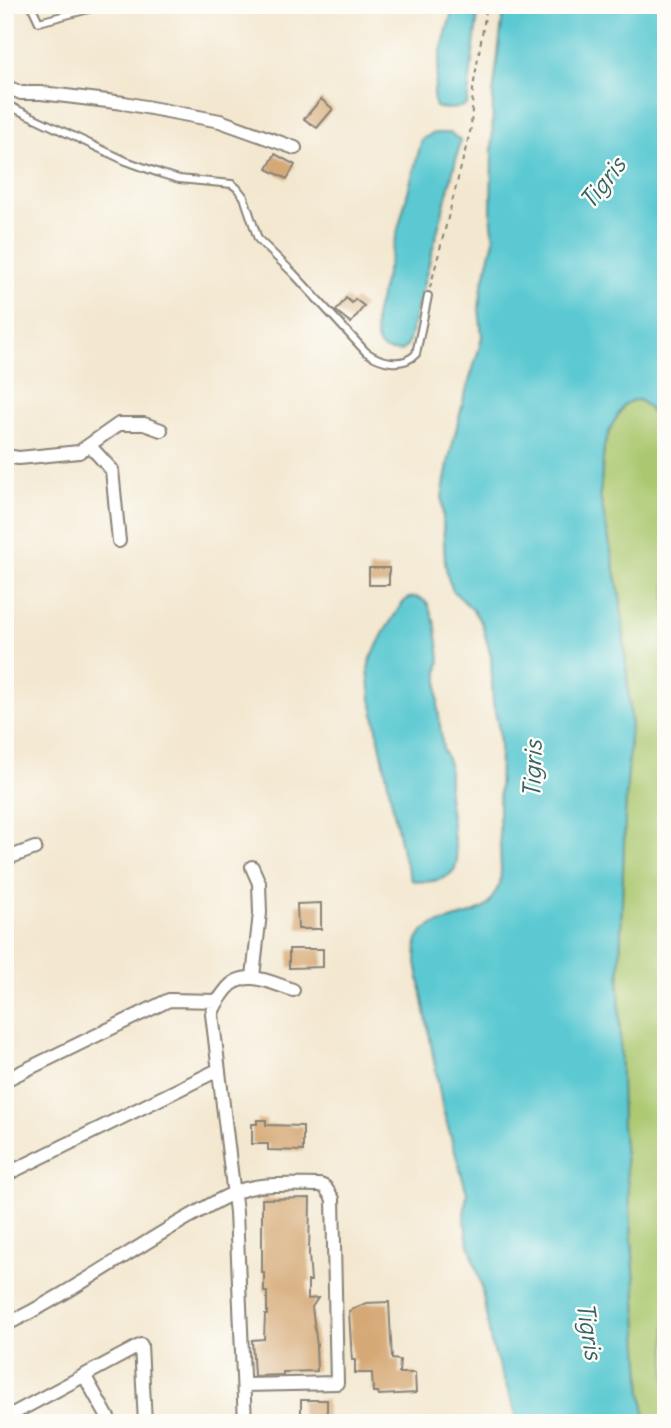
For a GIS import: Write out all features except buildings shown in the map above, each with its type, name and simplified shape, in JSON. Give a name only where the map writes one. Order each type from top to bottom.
[{"type":"street","points":[[5,86],[22,93],[124,103],[194,115],[220,121],[295,148]]},
{"type":"street","points":[[5,456],[19,458],[79,452],[120,425],[144,425],[161,430]]},
{"type":"street","points":[[89,444],[112,470],[119,541]]},
{"type":"street","points":[[5,859],[35,848]]},
{"type":"street","points":[[252,867],[259,883],[260,913],[253,977]]},
{"type":"street","points":[[245,1423],[236,1212],[212,1023],[214,1007],[234,981],[253,977],[293,990]]},
{"type":"street","points":[[5,1080],[169,1000],[218,1000]]},
{"type":"street","points":[[5,1175],[218,1070]]},
{"type":"street","points":[[5,1325],[41,1307],[167,1229],[234,1193],[248,1188],[325,1186],[333,1199],[337,1383],[244,1385]]},
{"type":"street","points":[[5,1418],[141,1345],[145,1423]]},
{"type":"street","points":[[84,1376],[111,1423]]},
{"type":"lane","points":[[31,5],[39,22],[104,5]]},
{"type":"lane","points":[[5,104],[125,161],[180,178],[232,184],[244,197],[258,239],[375,359],[397,362],[408,360],[416,354],[428,296]]},
{"type":"path","points":[[428,296],[471,128],[473,88],[487,5]]},
{"type":"green space","points":[[639,400],[649,408],[666,438],[666,1423],[646,1423],[622,1126],[619,989],[631,722],[620,596],[600,496],[604,447],[611,427],[624,405]]},
{"type":"water","points":[[454,5],[479,5],[467,104],[448,109],[436,107],[433,97],[441,51]]},
{"type":"water","name":"Tigris","points":[[504,5],[666,5],[666,438],[649,408],[643,403],[639,400],[624,405],[611,427],[604,447],[600,496],[620,596],[631,722],[619,989],[622,1126],[646,1423],[519,1423],[491,1343],[481,1284],[467,1237],[464,1215],[467,1193],[443,1110],[416,962],[417,940],[423,931],[433,925],[482,909],[488,905],[500,884],[500,746],[493,702],[491,657],[482,624],[472,609],[453,591],[448,578],[442,497],[464,398],[482,336],[479,309],[494,240],[491,214],[493,95]]},
{"type":"water","points":[[434,133],[450,133],[460,140],[458,152],[408,344],[402,351],[386,350],[378,343],[375,316],[422,139]]},
{"type":"water","points":[[416,597],[428,604],[436,627],[440,659],[438,709],[443,749],[449,764],[448,796],[457,861],[455,868],[446,877],[425,882],[411,880],[402,852],[371,699],[368,668],[383,634],[401,605],[408,598]]}]
